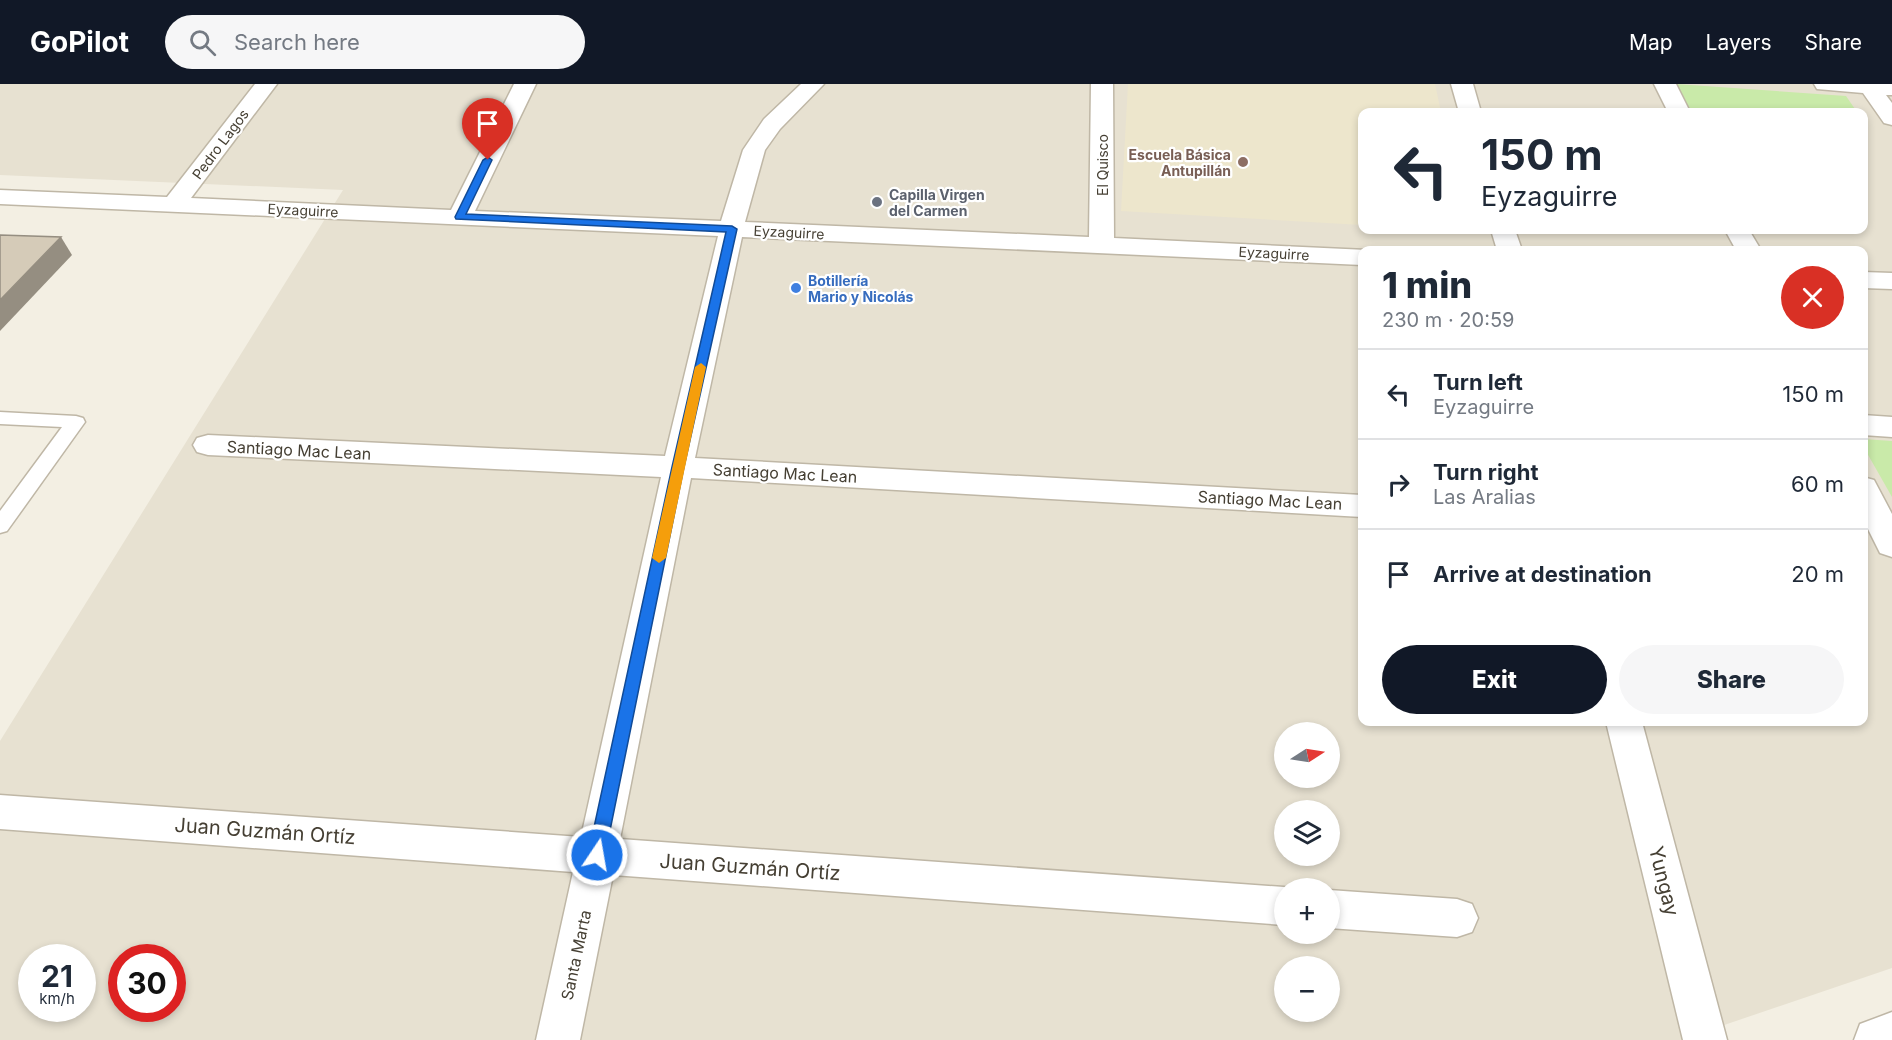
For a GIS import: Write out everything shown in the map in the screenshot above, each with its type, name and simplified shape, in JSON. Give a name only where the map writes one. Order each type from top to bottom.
[{"type":"street","name":"Pedro Lagos","points":[[174,204],[266,84]]},
{"type":"street","points":[[460,217],[525,84]]},
{"type":"street","name":"Santa Marta","points":[[558,1040],[678,467],[732,229],[754,150],[772,124],[813,84]]},
{"type":"street","name":"El Quisco","points":[[1101,246],[1102,84]]},
{"type":"street","points":[[1462,84],[1469,108]]},
{"type":"street","points":[[1665,84],[1677,108]]},
{"type":"street","points":[[1825,84],[1892,88]]},
{"type":"street","points":[[1869,87],[1892,118]]},
{"type":"street","name":"Eyzaguirre","points":[[0,196],[1358,257]]},
{"type":"street","points":[[1868,280],[1892,281]]},
{"type":"street","points":[[1868,425],[1892,427]]},
{"type":"street","name":"Santiago Mac Lean","points":[[208,445],[678,467],[1358,506]]},
{"type":"street","points":[[1868,498],[1892,544]]},
{"type":"street","name":"Yungay","points":[[1625,726],[1705,1040]]},
{"type":"street","name":"Juan Guzmán Ortíz","points":[[0,812],[1274,905]]},
{"type":"street","points":[[1340,910],[1457,918]]},
{"type":"street","points":[[1876,1040],[1892,1034]]},
{"type":"lane","points":[[0,418],[76,422],[0,526]]},
{"type":"shaded area","points":[[0,84],[1892,84],[1892,968],[1680,1040],[0,1040],[0,741],[343,190],[0,175]]},
{"type":"shaded area","name":"Escuela Básica Antupillán","points":[[1128,84],[1435,84],[1440,108],[1358,108],[1358,225],[1121,211]]},
{"type":"green space","points":[[1676,84],[1846,96],[1854,108],[1688,108]]},
{"type":"green space","points":[[1868,439],[1892,441],[1892,497],[1868,455]]},
{"type":"building","points":[[0,235],[61,237],[0,300]]},
{"type":"slow traffic","points":[[659,558],[701,367]]},
{"type":"place","name":"Escuela Básica Antupillán","points":[[1243,162]]},
{"type":"place","name":"Capilla Virgen del Carmen","points":[[877,202]]},
{"type":"place","name":"Botillería Mario y Nicolás","points":[[796,288]]},
{"type":"route","points":[[488,160],[460,217],[732,229],[678,467],[597,855]]}]
